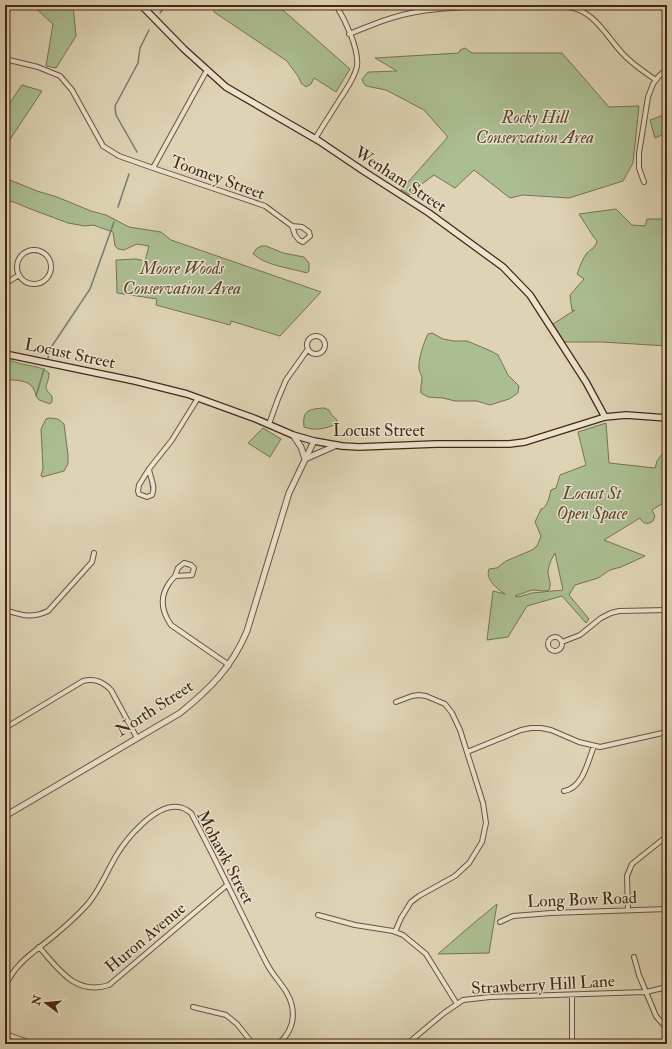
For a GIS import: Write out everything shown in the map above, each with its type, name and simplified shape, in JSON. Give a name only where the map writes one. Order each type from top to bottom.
[{"type":"main road","name":"Wenham Street","points":[[141,5],[184,50],[226,87],[315,139],[429,213],[503,267],[530,295],[586,382],[605,417]]},
{"type":"main road","name":"Locust Street","points":[[5,354],[135,381],[198,398],[269,424],[293,435],[337,445],[359,447],[436,444],[509,444],[525,442],[605,417],[626,415],[667,418]]},
{"type":"street","points":[[315,139],[355,73],[357,58],[342,14],[336,5]]},
{"type":"street","points":[[349,34],[385,19],[416,12],[435,10],[560,6],[585,13],[596,22],[634,65],[656,80]]},
{"type":"street","name":"Toomey Street","points":[[5,59],[38,67],[60,76],[72,90],[103,146],[119,156],[265,206],[292,226],[302,227],[308,230],[310,236],[303,242],[299,240],[295,235],[292,226]]},
{"type":"street","points":[[644,182],[639,168],[639,153],[648,96],[656,80],[667,69]]},
{"type":"street","points":[[153,168],[207,70]]},
{"type":"street","points":[[33,250],[39,251],[48,258],[50,268],[47,277],[44,280],[35,284],[30,284],[19,275],[17,264],[22,254],[33,250]]},
{"type":"street","points":[[5,284],[19,275]]},
{"type":"street","points":[[269,424],[286,380],[308,349],[307,344],[310,339],[315,336],[320,337],[324,341],[325,346],[323,351],[318,354],[312,353],[308,349]]},
{"type":"street","points":[[149,469],[154,492],[152,495],[147,497],[139,494],[138,488],[149,469],[172,440],[198,398]]},
{"type":"street","points":[[293,435],[301,447],[305,459],[337,445]]},
{"type":"street","name":"North Street","points":[[5,816],[180,712],[201,697],[220,677],[241,645],[247,631],[288,493],[314,441]]},
{"type":"street","points":[[5,610],[31,616],[39,616],[48,612],[92,562],[94,553]]},
{"type":"street","points":[[176,576],[192,575],[194,568],[191,565],[184,563],[178,568],[176,576],[170,581],[162,597],[163,612],[167,619],[171,625],[229,665]]},
{"type":"street","points":[[562,642],[580,635],[601,618],[611,613],[619,611],[667,610]]},
{"type":"street","points":[[5,728],[83,681],[92,679],[106,685],[111,690],[137,738]]},
{"type":"street","points":[[396,702],[419,695],[426,696],[445,704],[458,723],[486,816],[482,842],[473,858],[455,876],[411,902],[401,918],[396,932]]},
{"type":"street","points":[[467,752],[521,730],[531,728],[551,730],[600,747],[667,732]]},
{"type":"street","points":[[564,791],[570,790],[579,781],[594,746]]},
{"type":"street","name":"Mohawk Street","points":[[5,987],[16,968],[28,955],[59,931],[87,905],[97,891],[116,856],[131,836],[147,820],[162,810],[170,807],[178,807],[191,814],[268,967],[290,998],[292,1006],[292,1023],[290,1031],[278,1044]]},
{"type":"street","points":[[628,910],[627,876],[632,864],[667,836]]},
{"type":"street","name":"Huron Avenue","points":[[39,947],[65,976],[82,986],[99,988],[108,985],[227,885]]},
{"type":"street","name":"Long Bow Road","points":[[500,922],[513,916],[667,909]]},
{"type":"street","points":[[318,915],[355,925],[396,932],[403,935],[426,954],[457,1004]]},
{"type":"street","points":[[634,957],[639,975],[656,1016],[667,1029]]},
{"type":"street","name":"Strawberry Hill Lane","points":[[407,1044],[444,1013],[463,1000],[646,992],[667,987]]},
{"type":"street","points":[[572,995],[572,1044]]},
{"type":"street","points":[[193,1007],[226,1015],[237,1024],[253,1044]]},
{"type":"street","points":[[5,1034],[34,1044]]},
{"type":"green space","points":[[32,5],[73,5],[76,36],[56,68],[46,66],[53,24]]},
{"type":"green space","points":[[213,5],[277,5],[350,69],[336,92],[314,78],[311,84],[306,87],[301,83],[287,61],[214,12]]},
{"type":"green space","name":"Rocky Hill Conservation Area","points":[[465,48],[472,53],[562,53],[609,107],[639,106],[633,163],[623,181],[569,198],[523,195],[510,198],[474,170],[455,188],[434,175],[411,192],[410,195],[401,190],[447,138],[447,136],[424,110],[386,90],[366,86],[362,79],[369,72],[397,71],[375,58],[459,53],[460,50]]},
{"type":"green space","points":[[22,85],[42,91],[5,147],[5,110]]},
{"type":"green space","points":[[667,114],[666,142],[664,134],[655,138],[650,120]]},
{"type":"green space","name":"Moore Woods Conservation Area","points":[[5,178],[91,211],[106,215],[129,227],[161,232],[171,240],[321,292],[280,336],[231,321],[230,325],[156,305],[157,299],[117,293],[116,260],[136,259],[145,261],[149,246],[137,244],[124,250],[118,249],[115,246],[113,232],[93,225],[85,226],[68,223],[14,202],[5,201]]},
{"type":"green space","points":[[616,209],[632,225],[645,226],[647,219],[663,219],[667,216],[667,346],[602,342],[564,342],[553,324],[575,310],[572,311],[570,295],[584,279],[577,274],[585,255],[597,241],[579,214]]},
{"type":"green space","points":[[261,246],[266,246],[283,253],[304,257],[309,263],[309,271],[307,273],[279,266],[259,258],[253,254],[256,249]]},
{"type":"green space","points":[[432,333],[443,339],[467,341],[498,355],[508,375],[519,386],[518,393],[509,399],[490,405],[477,401],[455,401],[443,398],[428,397],[421,393],[422,377],[419,369],[419,360],[426,337],[428,334]]},
{"type":"green space","points":[[5,359],[39,368],[49,373],[46,387],[52,396],[52,402],[50,404],[39,400],[33,388],[28,383],[5,379]]},
{"type":"green space","points":[[324,408],[329,410],[337,420],[336,424],[320,429],[304,427],[305,414],[314,409]]},
{"type":"green space","points":[[46,419],[58,419],[64,424],[68,464],[64,471],[42,477],[41,429]]},
{"type":"green space","name":"Locust St Open Space","points":[[606,423],[609,463],[655,468],[657,461],[662,454],[667,454],[667,501],[652,510],[655,516],[653,521],[645,523],[642,522],[640,518],[604,540],[645,556],[621,567],[610,570],[598,578],[575,585],[569,595],[589,619],[586,623],[562,596],[527,606],[508,637],[487,640],[493,591],[505,594],[495,587],[490,580],[488,573],[489,569],[497,568],[506,561],[532,550],[537,546],[541,536],[535,522],[541,509],[547,504],[551,490],[556,488],[560,475],[586,465],[578,432]],"holes":[[[555,553],[563,590],[532,593],[518,597],[515,596],[532,590],[549,590],[550,583],[548,571]]]},
{"type":"green space","points":[[263,428],[281,439],[270,457],[248,443]]},
{"type":"green space","points":[[497,904],[489,953],[438,954],[469,927]]},
{"type":"waterway","points":[[160,13],[166,5]]},
{"type":"waterway","points":[[137,152],[116,115],[115,106],[138,63],[140,48],[149,30]]},
{"type":"waterway","points":[[118,207],[129,174]]},
{"type":"waterway","points":[[48,358],[50,349],[90,289],[114,222]]},
{"type":"waterway","points":[[36,396],[44,369]]}]
